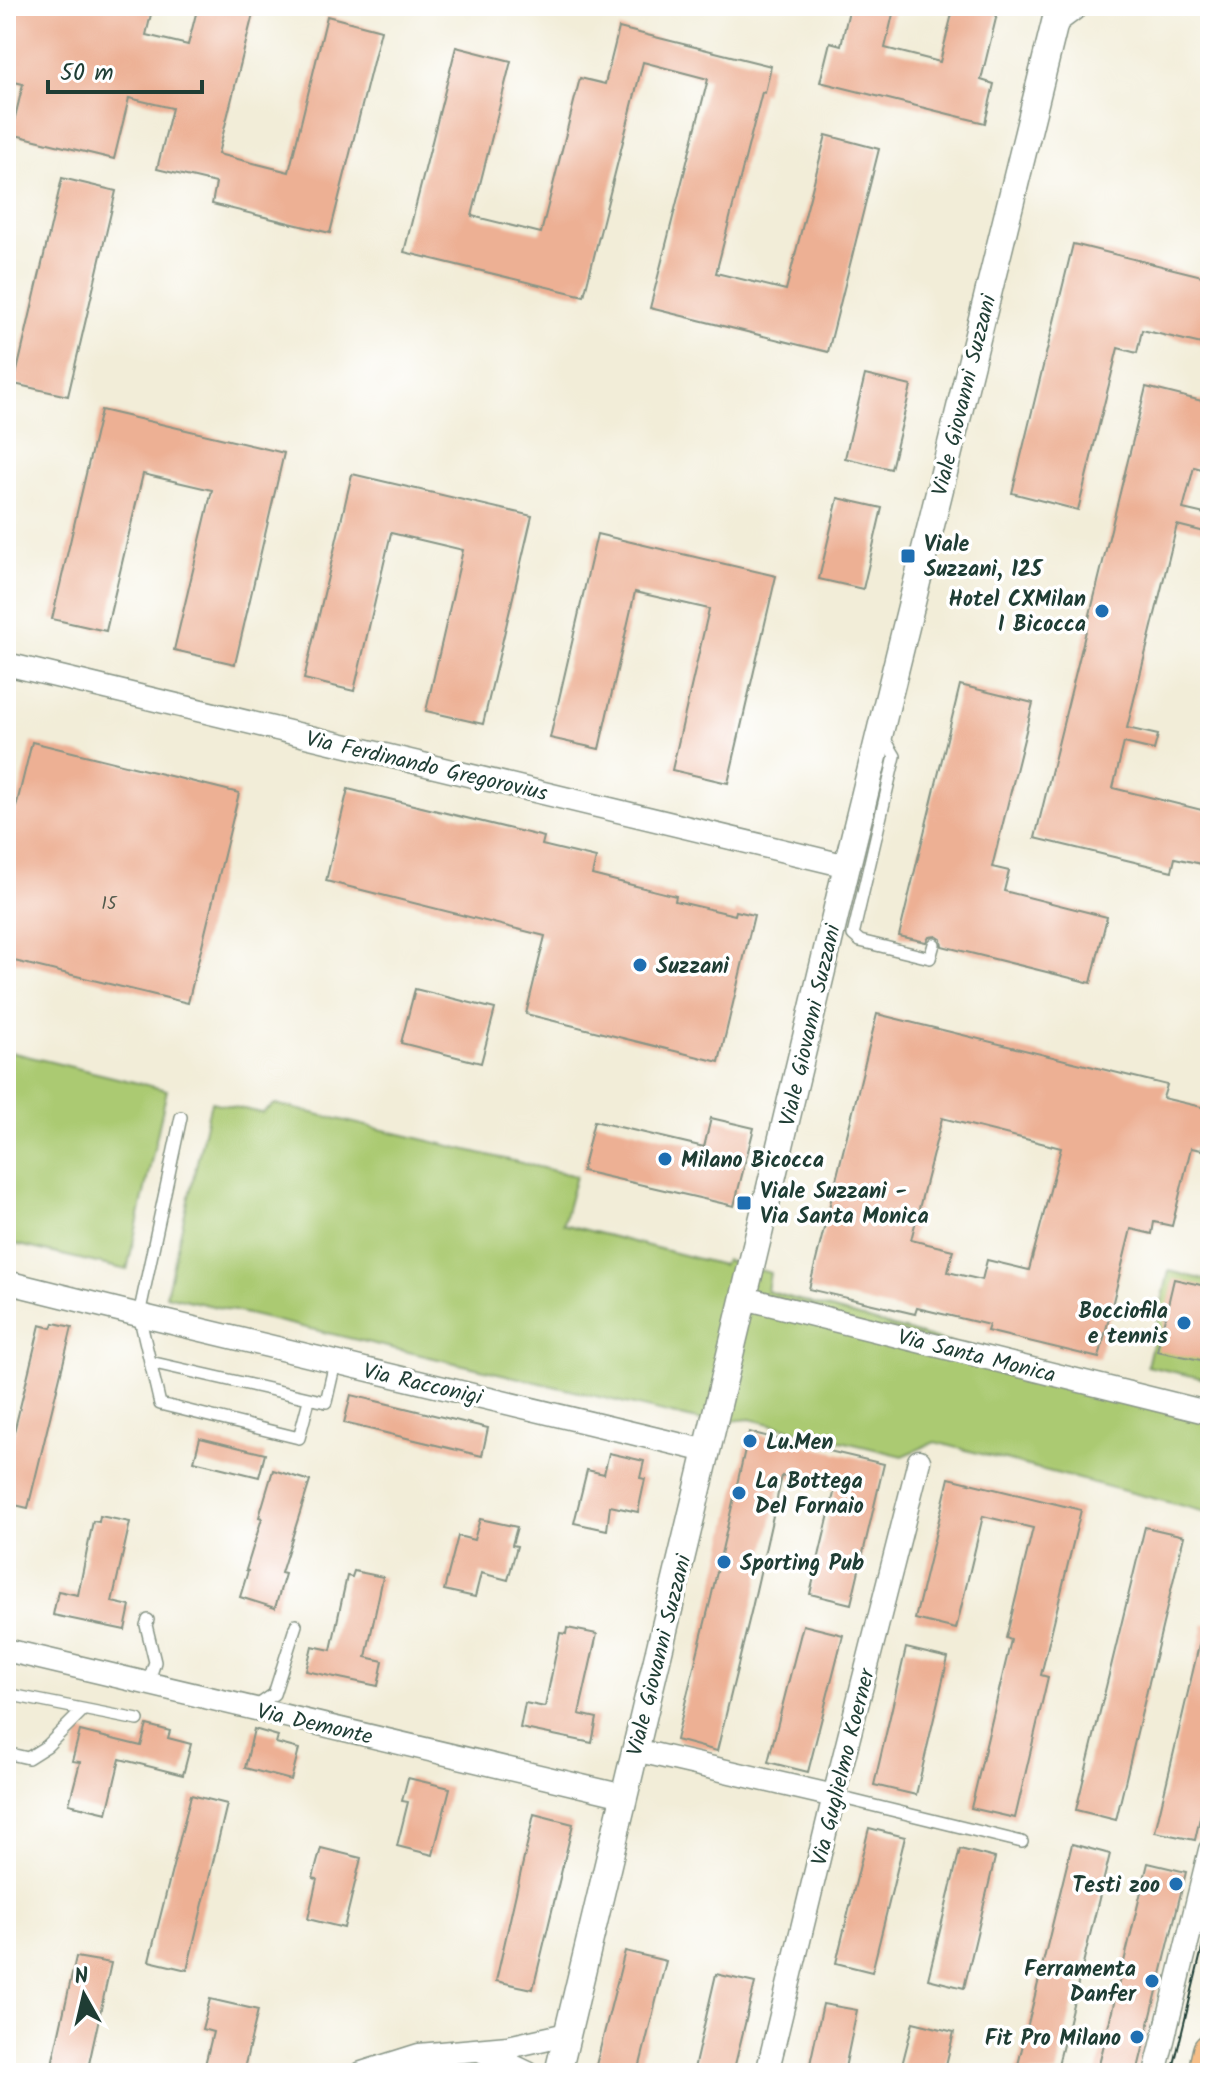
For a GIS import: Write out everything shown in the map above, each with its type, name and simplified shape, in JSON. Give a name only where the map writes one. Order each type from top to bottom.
[{"type":"main road","points":[[1205,2073],[1210,2051]]},
{"type":"street","name":"Viale Giovanni Suzzani","points":[[558,2073],[847,866],[1056,15],[1078,6]]},
{"type":"street","name":"Via Ferdinando Gregorovius","points":[[6,664],[847,866]]},
{"type":"street","name":"Via Racconigi","points":[[6,1282],[707,1451]]},
{"type":"street","name":"Via Santa Monica","points":[[744,1298],[1210,1413]]},
{"type":"street","name":"Via Guglielmo Koerner","points":[[767,2073],[919,1461]]},
{"type":"street","name":"Via Demonte","points":[[6,1650],[624,1796]]},
{"type":"street","points":[[635,1750],[834,1796]]},
{"type":"street","points":[[1155,2073],[1210,1850]]},
{"type":"street","points":[[362,2073],[419,2055],[481,2050],[567,2034]]},
{"type":"street","points":[[481,2050],[528,2073]]},
{"type":"lane","points":[[880,731],[895,756],[853,935],[860,941],[930,958],[934,944]]},
{"type":"lane","points":[[181,1117],[139,1315],[160,1404],[299,1438],[309,1400]]},
{"type":"lane","points":[[150,1362],[326,1402],[335,1363]]},
{"type":"lane","points":[[148,1620],[146,1625],[155,1662],[148,1683]]},
{"type":"lane","points":[[254,1709],[274,1694],[296,1625]]},
{"type":"lane","points":[[6,1694],[138,1720]]},
{"type":"lane","points":[[6,1753],[28,1758],[47,1746],[83,1710]]},
{"type":"lane","points":[[834,1796],[1022,1842]]},
{"type":"green space","points":[[6,1051],[167,1090],[127,1270],[6,1242]]},
{"type":"green space","points":[[211,1102],[262,1113],[275,1104],[576,1176],[563,1224],[722,1265],[725,1260],[770,1273],[767,1291],[1210,1417],[1210,1513],[935,1442],[903,1456],[750,1419],[710,1423],[166,1295]]},
{"type":"green space","name":"Bocciofila e tennis","points":[[1169,1271],[1210,1281],[1210,1380],[1147,1366]]},
{"type":"building","points":[[6,6],[153,6],[146,35],[188,45],[198,6],[255,6],[218,154],[289,172],[327,16],[381,30],[330,233],[212,204],[216,183],[157,169],[172,108],[129,98],[114,159],[11,134],[23,84],[6,80]]},
{"type":"building","points":[[850,6],[893,14],[885,48],[940,62],[954,6],[999,6],[981,80],[994,84],[985,123],[820,82],[830,42],[841,45]]},
{"type":"building","points":[[619,28],[771,66],[716,273],[786,290],[826,135],[879,149],[828,352],[650,308],[708,79],[643,62],[584,296],[404,252],[456,47],[511,61],[472,216],[541,233],[580,78],[605,84]]},
{"type":"building","points":[[62,178],[116,191],[68,396],[14,384]]},
{"type":"building","points":[[1073,244],[1210,278],[1210,346],[1142,330],[1137,353],[1118,348],[1078,510],[1012,493]]},
{"type":"building","points":[[865,375],[911,386],[891,469],[845,458]]},
{"type":"building","points":[[1146,387],[1210,403],[1210,471],[1194,467],[1183,509],[1209,515],[1205,532],[1177,525],[1127,728],[1158,735],[1154,750],[1124,743],[1113,788],[1210,812],[1210,866],[1175,858],[1172,871],[1035,838]]},
{"type":"building","points":[[101,410],[284,453],[235,664],[174,650],[212,490],[143,474],[106,631],[52,619]]},
{"type":"building","points":[[352,474],[532,516],[483,724],[426,711],[463,550],[391,533],[354,691],[304,679]]},
{"type":"building","points":[[838,498],[882,508],[863,589],[819,579]]},
{"type":"building","points":[[597,534],[776,576],[728,783],[672,770],[709,609],[635,592],[599,749],[550,738]]},
{"type":"building","points":[[960,685],[1033,703],[992,867],[1009,871],[1004,891],[1107,917],[1091,983],[942,946],[941,939],[936,936],[929,937],[926,942],[899,936]]},
{"type":"building","points":[[32,742],[239,793],[188,1003],[6,959],[6,848]]},
{"type":"building","points":[[348,789],[544,837],[542,845],[596,858],[592,875],[676,896],[675,901],[735,915],[736,911],[754,915],[719,1062],[526,1014],[545,936],[326,881]]},
{"type":"building","points":[[415,989],[495,1009],[481,1063],[401,1043]]},
{"type":"building","points":[[877,1014],[1167,1085],[1163,1098],[1210,1109],[1202,1150],[1191,1148],[1172,1226],[1154,1222],[1152,1234],[1131,1229],[1099,1358],[987,1331],[989,1325],[917,1308],[915,1314],[809,1289]],"holes":[[[942,1118],[1061,1148],[1029,1270],[987,1260],[982,1280],[948,1272],[953,1250],[911,1240]]]},
{"type":"building","name":"Milano Bicocca","points":[[711,1118],[754,1128],[734,1206],[582,1171],[594,1121],[704,1147]]},
{"type":"building","name":"Bocciofila e tennis","points":[[1174,1279],[1210,1287],[1210,1362],[1157,1351]]},
{"type":"building","points":[[54,1323],[72,1327],[28,1508],[6,1503],[6,1465],[40,1325],[52,1328]]},
{"type":"building","points":[[351,1395],[488,1428],[482,1456],[344,1423]]},
{"type":"building","points":[[749,1432],[884,1464],[851,1604],[810,1594],[835,1489],[782,1476],[717,1751],[676,1740]]},
{"type":"building","points":[[200,1438],[265,1454],[259,1477],[194,1461]]},
{"type":"building","points":[[609,1453],[644,1461],[640,1478],[645,1479],[638,1512],[610,1506],[607,1530],[574,1523],[587,1470],[604,1474]]},
{"type":"building","points":[[273,1470],[310,1481],[281,1573],[285,1574],[275,1608],[240,1597]]},
{"type":"building","points":[[949,1478],[1081,1510],[1041,1675],[1048,1677],[1015,1818],[971,1808],[1011,1640],[1006,1638],[1033,1528],[983,1516],[956,1629],[915,1619]]},
{"type":"building","points":[[100,1516],[130,1522],[112,1602],[130,1606],[125,1630],[53,1615],[58,1591],[78,1595],[93,1521],[99,1522]]},
{"type":"building","points":[[480,1519],[517,1527],[512,1545],[517,1546],[508,1580],[481,1573],[475,1597],[444,1590],[458,1536],[474,1540]]},
{"type":"building","points":[[1145,1527],[1184,1536],[1116,1820],[1076,1810]]},
{"type":"building","points":[[354,1571],[383,1577],[366,1657],[383,1661],[378,1686],[306,1671],[312,1646],[331,1650],[347,1576],[352,1577]]},
{"type":"building","points":[[1204,1624],[1210,1624],[1210,1773],[1195,1840],[1155,1832]]},
{"type":"building","points":[[803,1625],[843,1635],[808,1772],[768,1762]]},
{"type":"building","points":[[567,1628],[597,1634],[579,1714],[597,1718],[592,1743],[520,1728],[525,1703],[545,1707],[560,1633],[566,1634]]},
{"type":"building","points":[[906,1648],[948,1658],[916,1795],[874,1785]]},
{"type":"building","points":[[147,1725],[170,1731],[168,1738],[191,1744],[183,1775],[120,1759],[107,1813],[69,1804],[80,1762],[72,1761],[80,1731],[141,1746]]},
{"type":"building","points":[[254,1729],[278,1736],[276,1743],[299,1749],[291,1780],[245,1768]]},
{"type":"building","points":[[408,1778],[450,1788],[433,1855],[397,1846],[408,1802],[402,1801]]},
{"type":"building","points":[[191,1795],[227,1804],[187,1970],[149,1961]]},
{"type":"building","points":[[534,1814],[573,1824],[533,1989],[496,1981]]},
{"type":"building","points":[[869,1828],[905,1837],[872,1972],[836,1963]]},
{"type":"building","points":[[1072,1844],[1110,1854],[1056,2073],[1016,2073]]},
{"type":"building","points":[[321,1848],[361,1858],[344,1928],[308,1919],[317,1879],[313,1878]]},
{"type":"building","points":[[960,1849],[995,1858],[964,1988],[928,1979]]},
{"type":"building","points":[[1148,1863],[1186,1872],[1137,2073],[1097,2073]]},
{"type":"building","points":[[625,1951],[666,1961],[638,2073],[594,2073]]},
{"type":"building","points":[[76,1957],[111,1963],[87,2073],[50,2073]]},
{"type":"building","points":[[716,1974],[755,1983],[733,2073],[693,2073]]},
{"type":"building","points":[[210,1999],[258,2010],[243,2073],[204,2069],[213,2032],[202,2029]]},
{"type":"building","points":[[823,2004],[857,2010],[844,2073],[808,2073]]},
{"type":"building","points":[[913,2022],[954,2032],[944,2073],[900,2073]]},
{"type":"tram line","points":[[1172,2073],[1210,1916]]},
{"type":"place","name":"Viale Suzzani, 125","points":[[908,556]]},
{"type":"place","name":"Hotel CXMilan I Bicocca","points":[[1102,611]]},
{"type":"place","name":"Suzzani","points":[[640,965]]},
{"type":"place","name":"Milano Bicocca","points":[[665,1159]]},
{"type":"place","name":"Viale Suzzani - Via Santa Monica","points":[[744,1203]]},
{"type":"place","name":"Bocciofila e tennis","points":[[1184,1323]]},
{"type":"place","name":"Lu.Men","points":[[750,1441]]},
{"type":"place","name":"La Bottega Del Fornaio","points":[[739,1493]]},
{"type":"place","name":"Sporting Pub","points":[[724,1562]]},
{"type":"place","name":"Testi zoo","points":[[1176,1884]]},
{"type":"place","name":"Ferramenta Danfer","points":[[1152,1981]]},
{"type":"place","name":"Fit Pro Milano","points":[[1137,2037]]}]
